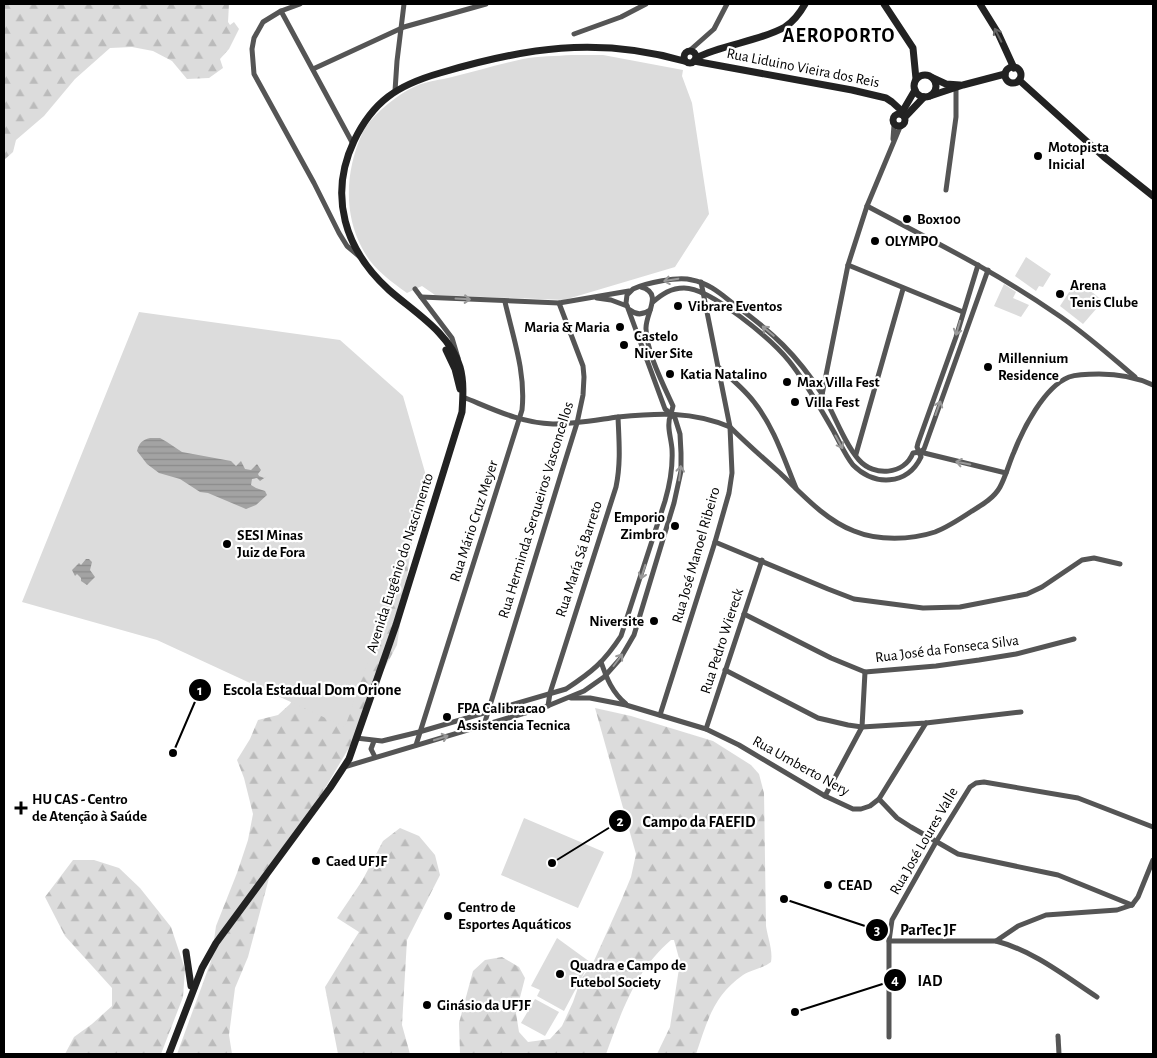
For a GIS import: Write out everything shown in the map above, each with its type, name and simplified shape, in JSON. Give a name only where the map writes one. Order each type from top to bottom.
[{"type":"street","points":[[300,4],[281,11],[263,22],[254,38],[252,61],[254,74],[314,183],[338,233],[347,246],[360,257]]},
{"type":"street","points":[[395,91],[396,61],[404,4]]},
{"type":"street","points":[[313,69],[401,28],[486,4]]},
{"type":"street","points":[[574,34],[621,17],[646,4]]},
{"type":"street","points":[[690,56],[714,29],[727,4]]},
{"type":"street","points":[[690,56],[758,37],[785,27],[798,16],[805,4]]},
{"type":"street","points":[[884,4],[913,48],[916,79],[914,85],[918,95],[927,96],[1005,74],[1007,70],[1014,68]]},
{"type":"street","points":[[980,4],[998,33],[1014,68],[1020,72],[1021,81],[1104,157],[1153,196]]},
{"type":"street","points":[[281,11],[353,144]]},
{"type":"street","name":"Avenida Eugênio do Nascimento","points":[[169,1054],[206,961],[216,943],[344,767],[396,625],[462,412],[463,397],[460,366],[453,351],[442,336],[388,289],[360,257],[349,234],[341,205],[343,175],[353,144],[372,113],[395,91],[427,77],[481,61],[549,48],[610,48],[672,57],[690,56]]},
{"type":"street","name":"Rua Liduino Vieira dos Reis","points":[[690,56],[886,98],[903,114]]},
{"type":"street","points":[[916,79],[924,74],[946,84],[958,86]]},
{"type":"street","points":[[1005,74],[1006,79],[1010,82],[1021,81]]},
{"type":"street","points":[[897,126],[893,121],[897,114],[903,114],[936,88],[933,78]]},
{"type":"street","points":[[946,190],[956,117],[958,86]]},
{"type":"street","points":[[897,126],[905,123],[903,114],[915,90]]},
{"type":"street","points":[[814,400],[822,395],[848,265],[867,206],[893,142],[897,126]]},
{"type":"street","points":[[867,206],[988,270],[1041,303],[1082,332],[1135,377],[1153,385]]},
{"type":"street","points":[[848,265],[963,312]]},
{"type":"street","points":[[653,302],[667,292],[685,288],[713,298],[745,322],[779,351],[800,376],[848,459],[868,476],[888,480],[905,476],[921,457],[917,447],[918,443],[978,265]]},
{"type":"street","points":[[920,452],[924,449],[988,270]]},
{"type":"street","points":[[420,297],[559,303],[630,291],[637,287],[684,278],[701,282],[749,315],[785,346],[822,395],[859,460],[871,469],[895,470],[906,464],[913,453],[920,452],[1006,473]]},
{"type":"street","name":"Rua José Manoel Ribeiro","points":[[660,715],[715,542],[729,493],[732,473],[730,428],[701,282]]},
{"type":"street","points":[[356,738],[377,741],[419,732],[566,689],[584,677],[608,656],[621,636],[665,501],[672,463],[668,422],[673,406],[660,375],[646,330],[653,302],[652,294],[641,287]]},
{"type":"street","points":[[415,289],[452,338],[460,366]]},
{"type":"street","points":[[856,454],[903,289]]},
{"type":"street","points":[[344,767],[548,706],[584,690],[606,675],[622,656],[634,635],[674,503],[681,471],[680,434],[675,418],[665,409],[628,308],[626,299],[630,291]]},
{"type":"street","points":[[594,297],[611,300],[637,314],[650,310]]},
{"type":"street","name":"Rua Mário Cruz Meyer","points":[[416,745],[520,420],[524,397],[521,372],[505,302]]},
{"type":"street","name":"Rua Herminda Serqueiros Vasconcellos","points":[[484,725],[577,423],[583,395],[583,366],[559,303]]},
{"type":"street","name":"Avenida Eugênio do Nascimento","points":[[416,312],[439,339],[449,355],[463,397]]},
{"type":"street","points":[[745,322],[749,315]]},
{"type":"street","points":[[779,351],[785,346]]},
{"type":"street","points":[[718,367],[743,389],[765,419],[797,490]]},
{"type":"street","points":[[463,397],[520,420],[553,424],[670,414],[701,417],[730,428],[823,512],[854,531],[866,535],[901,538],[936,532],[989,499],[999,488],[1032,416],[1057,385],[1067,378],[1078,375],[1109,374],[1135,377]]},
{"type":"street","points":[[653,378],[660,375]]},
{"type":"street","name":"Rua María Sá Barreto","points":[[548,706],[550,693],[616,487],[620,456],[618,417]]},
{"type":"street","points":[[665,501],[674,503]]},
{"type":"street","points":[[715,542],[762,560],[828,590],[854,599],[923,608],[960,607],[1027,594],[1082,560],[1094,558],[1120,564]]},
{"type":"street","points":[[648,554],[658,558]]},
{"type":"street","name":"Rua Pedro Wiereck","points":[[706,729],[762,560]]},
{"type":"street","points":[[630,612],[640,616]]},
{"type":"street","name":"Rua José da Fonseca Silva","points":[[744,614],[831,658],[865,672],[979,660],[1016,654],[1074,639]]},
{"type":"street","points":[[601,662],[614,692],[626,705]]},
{"type":"street","points":[[725,670],[818,718],[840,724],[862,727],[926,723],[1021,712]]},
{"type":"street","points":[[825,796],[862,727],[865,672]]},
{"type":"street","name":"Rua Umberto Nery","points":[[568,698],[590,698],[626,705],[706,729],[739,745],[825,796],[853,809],[866,807],[879,800]]},
{"type":"street","points":[[926,723],[879,800],[897,818],[958,854],[970,858],[1058,874],[1132,905]]},
{"type":"street","points":[[376,757],[381,748],[377,741]]},
{"type":"street","points":[[376,757],[371,748],[377,741]]},
{"type":"street","name":"Rua José Loures Valle","points":[[890,1037],[889,941],[892,920],[936,842],[970,787],[984,782],[1078,798],[1153,827]]},
{"type":"street","points":[[996,941],[1018,926],[1046,916],[1117,910],[1132,905],[1138,896],[1153,860]]},
{"type":"street","name":"Avenida Eugênio do Nascimento","points":[[178,1031],[180,1017],[199,966],[214,941],[258,886]]},
{"type":"street","points":[[889,941],[996,941],[1014,946],[1031,954],[1097,997]]},
{"type":"street","points":[[186,952],[191,986]]},
{"type":"street","points":[[1058,1036],[1059,1054]]},
{"type":"green space","points":[[4,4],[229,4],[228,22],[230,25],[234,22],[239,29],[229,49],[220,59],[223,68],[209,78],[187,79],[172,61],[153,51],[132,47],[110,48],[75,79],[44,116],[16,140],[13,152],[4,160]]},
{"type":"green space","points":[[572,55],[603,55],[683,70],[682,76],[692,103],[709,214],[675,267],[564,300],[435,295],[422,286],[407,293],[387,278],[371,262],[362,248],[356,234],[349,206],[350,176],[353,162],[362,134],[371,120],[393,100],[420,84],[523,59]]},
{"type":"green space","points":[[1026,257],[1051,274],[1043,287],[1039,286],[1036,291],[1015,276]]},
{"type":"green space","points":[[1077,280],[1103,301],[1083,324],[1060,306]]},
{"type":"green space","points":[[1004,284],[1016,292],[1013,298],[1029,305],[1021,317],[994,306]]},
{"type":"green space","name":"SESI Minas Juiz de Fora","points":[[139,312],[340,340],[403,396],[429,486],[345,727],[157,640],[22,602]]},
{"type":"green space","points":[[420,487],[397,645],[372,692],[353,741],[318,800],[273,863],[248,957],[235,988],[229,1035],[232,1054],[177,1054],[211,961],[216,926],[248,840],[253,814],[244,778],[237,760],[250,739],[258,720],[278,715],[290,704]]},
{"type":"green space","points":[[595,708],[631,716],[713,741],[751,765],[759,774],[764,793],[766,926],[771,949],[771,962],[743,975],[725,992],[712,1010],[696,1054],[657,1054],[670,1027],[680,962],[674,940],[671,940],[648,965],[631,992],[606,1054],[460,1054],[459,1023],[473,971],[485,960],[502,957],[519,967],[525,978],[516,1013],[519,1032],[528,1042],[550,1039],[562,1026],[581,979],[593,963],[631,877],[636,854]]},
{"type":"green space","points":[[524,818],[604,852],[578,908],[501,875]]},
{"type":"green space","points":[[400,828],[419,836],[435,855],[440,875],[407,940],[402,1025],[410,1054],[338,1054],[325,987],[359,932],[337,918],[362,881],[383,841]]},
{"type":"green space","points":[[73,860],[94,860],[119,868],[140,888],[171,927],[185,969],[183,997],[161,1054],[65,1054],[74,1037],[112,1006],[112,988],[65,936],[45,897]]},
{"type":"green space","name":"Quadra e Campo de Futebol Society","points":[[557,938],[590,962],[564,1011],[537,996],[540,990],[531,986]]},
{"type":"green space","points":[[535,999],[559,1012],[545,1036],[521,1023]]},
{"type":"shaded area","points":[[150,438],[160,438],[182,452],[231,461],[236,466],[241,461],[245,469],[251,470],[257,464],[261,470],[258,474],[259,476],[264,478],[267,476],[260,481],[257,478],[252,479],[251,485],[265,491],[267,495],[256,505],[246,509],[208,493],[200,492],[180,479],[159,473],[147,464],[137,451],[141,442]]},
{"type":"shaded area","points":[[86,559],[92,562],[90,570],[95,577],[87,585],[81,581],[77,574],[75,576],[72,570],[79,563],[81,565]]},
{"type":"place","name":"Motopista Inicial","points":[[1038,156]]},
{"type":"place","name":"Box100","points":[[907,219]]},
{"type":"place","name":"OLYMPO","points":[[875,241]]},
{"type":"place","name":"Arena Tenis Clube","points":[[1060,294]]},
{"type":"place","name":"Vibrare Eventos","points":[[678,306]]},
{"type":"place","name":"Maria & Maria","points":[[620,327]]},
{"type":"place","name":"Castelo Niver Site","points":[[624,345]]},
{"type":"place","name":"Millennium Residence","points":[[988,367]]},
{"type":"place","name":"Katia Natalino","points":[[670,374]]},
{"type":"place","name":"Max Villa Fest","points":[[787,382]]},
{"type":"place","name":"Villa Fest","points":[[795,402]]},
{"type":"place","name":"Emporio Zimbro","points":[[675,526]]},
{"type":"place","name":"SESI Minas Juiz de Fora","points":[[227,544]]},
{"type":"place","name":"Niversite","points":[[654,621]]},
{"type":"place","name":"FPA Calibracao Assistencia Tecnica","points":[[447,717]]},
{"type":"place","name":"Escola Estadual Dom Orione","points":[[173,753]]},
{"type":"place","name":"HU CAS - Centro de Atenção à Saúde","points":[[21,808]]},
{"type":"place","name":"Caed UFJF","points":[[316,861]]},
{"type":"place","name":"Campo da FAEFID","points":[[552,863]]},
{"type":"place","name":"CEAD","points":[[828,885]]},
{"type":"place","name":"ParTec JF","points":[[784,899]]},
{"type":"place","name":"Centro de Esportes Aquáticos","points":[[448,916]]},
{"type":"place","name":"Quadra e Campo de Futebol Society","points":[[560,974]]},
{"type":"place","name":"Ginásio da UFJF","points":[[427,1005]]},
{"type":"place","name":"IAD","points":[[795,1012]]},
{"type":"district","name":"AEROPORTO","points":[[839,36]]}]
